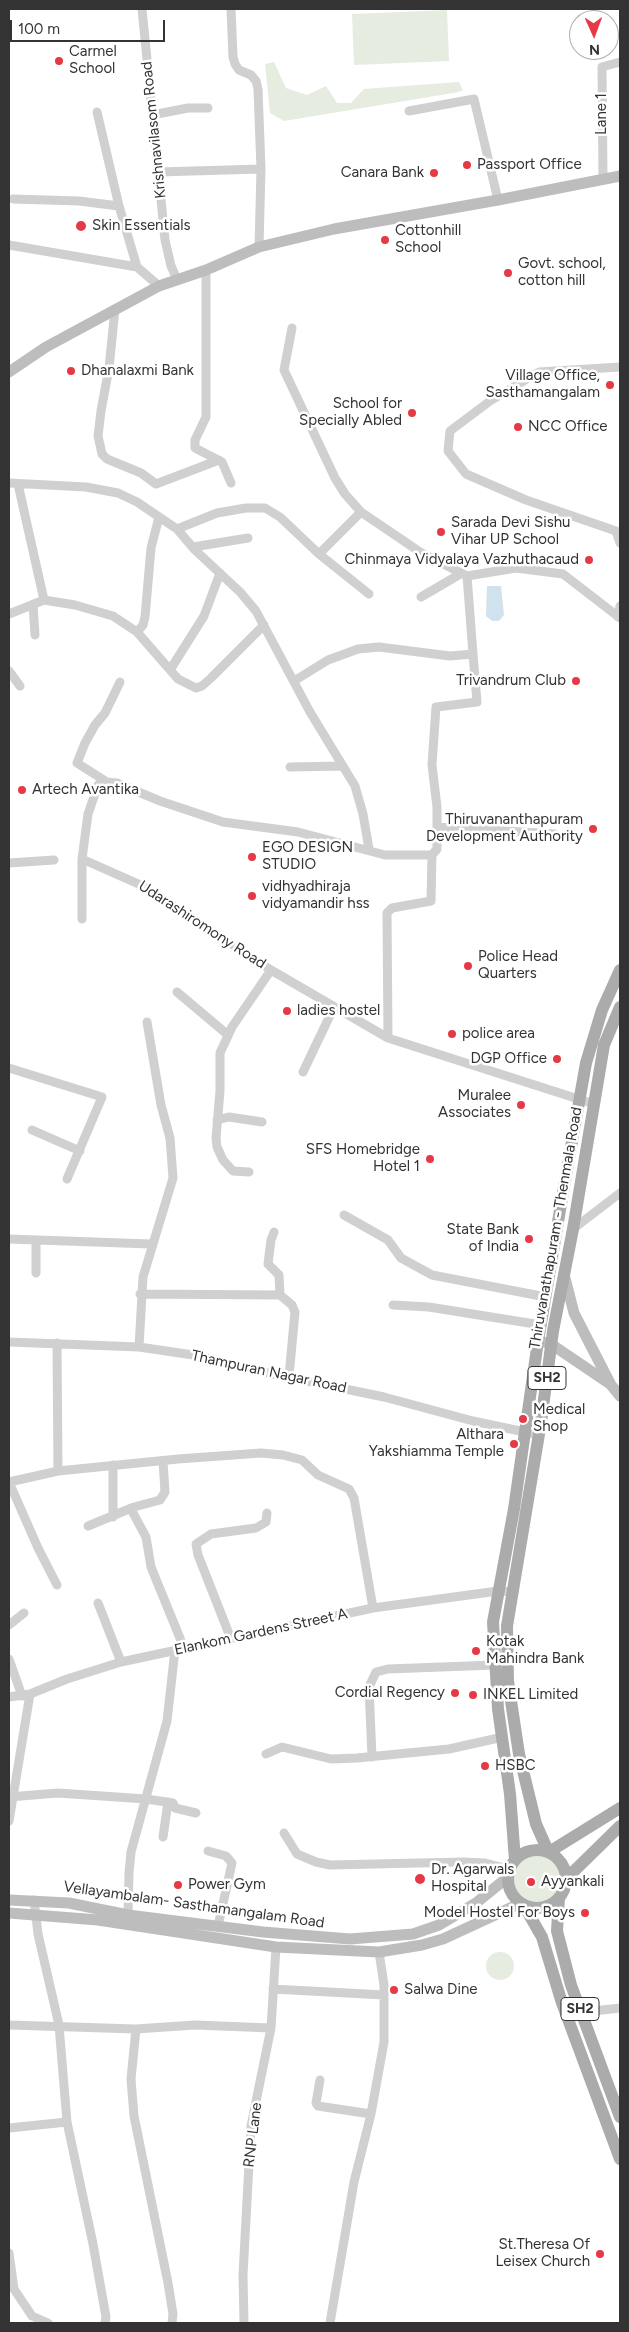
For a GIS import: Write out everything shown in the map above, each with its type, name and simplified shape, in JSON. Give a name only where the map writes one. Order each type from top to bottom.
[{"type":"main road","points":[[9,372],[46,348],[159,286],[206,270],[259,247],[334,229],[620,176]]},
{"type":"main road","points":[[620,970],[604,1006],[586,1063],[538,1340],[514,1509],[493,1622],[495,1666],[510,1794],[511,1892],[522,1903],[542,1937],[562,2003],[620,2160]]},
{"type":"main road","name":"Thiruvanathapuram - Thenmala Road","points":[[548,1851],[536,1824],[519,1754],[508,1681],[507,1626],[539,1435],[551,1344],[563,1273],[573,1229],[604,1045],[620,1010]]},
{"type":"main road","points":[[563,1273],[574,1313],[620,1396]]},
{"type":"main road","points":[[538,1340],[551,1344],[616,1386]]},
{"type":"main road","points":[[511,1869],[530,1850],[548,1851],[619,1809]]},
{"type":"main road","points":[[567,1878],[620,1826]]},
{"type":"main road","points":[[522,1903],[532,1908],[542,1908],[552,1904],[564,1892],[567,1878],[562,1862],[548,1851]]},
{"type":"main road","name":"Vellayambalam- Sasthamangalam Road","points":[[9,1900],[69,1903],[128,1915],[262,1932],[350,1939],[414,1934],[439,1925],[476,1903],[511,1869]]},
{"type":"main road","name":"SH2","points":[[560,1898],[557,1931],[570,1985],[620,2117]]},
{"type":"main road","name":"Vellayambalam- Sasthamangalam Road","points":[[9,1913],[98,1920],[276,1948],[379,1952],[422,1945],[443,1938],[522,1903]]},
{"type":"street","name":"Krishnavilasom Road","points":[[142,9],[167,253],[176,279]]},
{"type":"street","points":[[231,9],[235,64],[239,70],[251,75],[256,81],[258,89],[261,169],[259,247]]},
{"type":"street","name":"Lane 1","points":[[603,179],[602,67],[620,62]]},
{"type":"street","points":[[409,111],[474,99],[498,200]]},
{"type":"street","points":[[152,115],[188,108],[208,108]]},
{"type":"street","points":[[97,112],[118,206],[137,266],[159,286]]},
{"type":"street","points":[[158,172],[261,169]]},
{"type":"street","points":[[13,199],[79,201],[118,206]]},
{"type":"street","points":[[9,245],[137,266]]},
{"type":"street","points":[[206,270],[206,417],[195,440],[195,448],[222,462],[231,484]]},
{"type":"street","points":[[115,309],[109,368],[100,411],[98,436],[102,454],[108,459],[141,473],[156,484],[219,460]]},
{"type":"street","points":[[292,328],[284,370],[335,478],[361,512],[420,552],[464,574]]},
{"type":"street","points":[[620,367],[539,372],[490,401],[450,432],[448,451],[466,474],[526,500],[616,531],[620,543]]},
{"type":"street","points":[[44,600],[13,484],[102,489],[118,492],[177,529],[192,547],[240,592],[256,611],[310,712],[355,786],[363,814],[369,849]]},
{"type":"street","points":[[177,529],[217,512],[246,508],[265,508],[280,517],[319,554],[369,594]]},
{"type":"street","points":[[319,554],[361,512]]},
{"type":"street","points":[[137,632],[145,618],[151,548],[159,517]]},
{"type":"street","points":[[192,547],[248,538]]},
{"type":"street","points":[[421,597],[464,574],[516,568],[563,574],[619,617]]},
{"type":"street","points":[[170,670],[204,616],[220,573]]},
{"type":"street","points":[[388,1038],[387,913],[392,908],[431,901],[432,854],[437,849],[432,765],[436,707],[478,702],[464,574]]},
{"type":"street","points":[[9,614],[44,600],[75,605],[113,616],[137,632],[170,670],[189,686],[196,688],[202,686],[264,625]]},
{"type":"street","points":[[33,604],[35,635]]},
{"type":"street","points":[[619,617],[620,606]]},
{"type":"street","points":[[294,681],[328,660],[358,649],[379,647],[450,656],[473,654]]},
{"type":"street","points":[[9,671],[20,686]]},
{"type":"street","points":[[107,782],[77,763],[85,743],[105,712],[120,682]]},
{"type":"street","points":[[290,767],[343,766]]},
{"type":"street","points":[[82,919],[82,859],[88,814],[98,785],[107,782],[117,783],[160,801],[223,822],[298,832],[369,849],[385,855],[432,854]]},
{"type":"street","points":[[437,828],[555,834]]},
{"type":"street","name":"Udarashiromony Road","points":[[82,859],[143,886],[271,970],[388,1038],[594,1104]]},
{"type":"street","points":[[9,863],[54,860]]},
{"type":"street","points":[[249,1172],[232,1171],[223,1160],[216,1138],[220,1091],[220,1053],[228,1035],[271,970]]},
{"type":"street","points":[[176,992],[228,1035]]},
{"type":"street","points":[[604,1006],[620,1010]]},
{"type":"street","points":[[303,1072],[334,1007]]},
{"type":"street","points":[[139,1347],[140,1294],[151,1244],[173,1178],[170,1138],[161,1105],[147,1022]]},
{"type":"street","points":[[9,1068],[102,1097],[67,1179]]},
{"type":"street","points":[[218,1120],[229,1117],[262,1122]]},
{"type":"street","points":[[32,1130],[80,1151]]},
{"type":"street","points":[[573,1229],[620,1193]]},
{"type":"street","points":[[344,1215],[388,1240],[401,1258],[432,1275],[546,1297]]},
{"type":"street","points":[[274,1232],[268,1264],[279,1276],[280,1295]]},
{"type":"street","points":[[9,1239],[151,1244]]},
{"type":"street","points":[[36,1241],[36,1273]]},
{"type":"street","points":[[140,1294],[280,1295],[292,1305],[295,1312],[289,1376]]},
{"type":"street","points":[[393,1305],[429,1307],[541,1325]]},
{"type":"street","name":"Thampuran Nagar Road","points":[[9,1342],[139,1347],[208,1358],[258,1371],[384,1397],[539,1435]]},
{"type":"street","points":[[57,1343],[58,1471]]},
{"type":"street","points":[[57,1584],[38,1548],[9,1482],[58,1471],[262,1453],[283,1455],[302,1460],[318,1475],[350,1489],[362,1532],[373,1608]]},
{"type":"street","points":[[88,1526],[131,1508],[160,1500],[165,1492],[163,1461]]},
{"type":"street","points":[[113,1465],[113,1516]]},
{"type":"street","points":[[128,1915],[128,1873],[131,1852],[167,1721],[179,1649],[151,1567],[146,1537],[131,1508]]},
{"type":"street","points":[[231,1638],[198,1555],[196,1544],[212,1534],[256,1528],[266,1522],[267,1512]]},
{"type":"street","name":"Elankom Gardens Street A","points":[[9,1697],[26,1694],[121,1662],[373,1608],[498,1591],[514,1592]]},
{"type":"street","points":[[98,1604],[121,1662]]},
{"type":"street","points":[[9,1625],[24,1613]]},
{"type":"street","points":[[9,1659],[26,1694],[10,1797],[9,1821]]},
{"type":"street","points":[[372,1757],[368,1687],[376,1672],[388,1669],[495,1666]]},
{"type":"street","points":[[266,1754],[282,1747],[331,1758],[372,1757],[449,1749],[503,1737]]},
{"type":"street","points":[[10,1797],[58,1793],[146,1798],[173,1803],[175,1808],[196,1813]]},
{"type":"street","points":[[163,1837],[168,1802]]},
{"type":"street","points":[[284,1833],[297,1854],[316,1862],[330,1865],[485,1863],[511,1869]]},
{"type":"street","points":[[208,1851],[226,1856],[232,1863],[218,1926]]},
{"type":"street","points":[[34,1900],[35,1915],[59,2025],[67,2122],[93,2244],[106,2316],[105,2323]]},
{"type":"street","name":"RNP Lane","points":[[244,2323],[243,2275],[251,2126],[271,2028],[276,1948]]},
{"type":"street","points":[[330,2323],[354,2182],[371,2114],[384,2042],[384,1985],[379,1952]]},
{"type":"street","points":[[273,1989],[384,1995]]},
{"type":"street","points":[[582,2015],[620,2008]]},
{"type":"street","points":[[9,2025],[136,2028],[194,2025],[271,2028]]},
{"type":"street","points":[[136,2028],[131,2079],[134,2116],[168,2282],[172,2323]]},
{"type":"street","points":[[320,2080],[316,2103],[318,2106],[371,2114]]},
{"type":"street","points":[[9,2128],[67,2122]]},
{"type":"street","points":[[9,2253],[11,2290],[32,2316],[48,2323]]},
{"type":"shaded area","points":[[447,10],[449,61],[354,65],[352,14]]},
{"type":"shaded area","points":[[274,62],[286,88],[307,95],[326,86],[337,103],[351,103],[364,89],[459,82],[463,90],[284,121],[270,113],[265,64]]},
{"type":"shaded area","points":[[537,1856],[546,1858],[554,1863],[559,1871],[561,1880],[559,1889],[554,1897],[546,1902],[537,1904],[528,1902],[520,1897],[515,1889],[513,1880],[515,1871],[520,1863],[528,1858]]},
{"type":"shaded area","points":[[500,1952],[510,1956],[514,1966],[510,1976],[500,1980],[490,1976],[486,1966],[490,1956]]},
{"type":"water","points":[[487,586],[501,586],[504,615],[499,621],[492,621],[486,616]]},
{"type":"place","name":"Carmel School","points":[[59,61]]},
{"type":"place","name":"Passport Office","points":[[467,165]]},
{"type":"place","name":"Canara Bank","points":[[434,173]]},
{"type":"place","name":"Skin Essentials","points":[[81,226]]},
{"type":"place","name":"Cottonhill School","points":[[385,240]]},
{"type":"place","name":"Govt. school, cotton hill","points":[[508,273]]},
{"type":"place","name":"Dhanalaxmi Bank","points":[[71,371]]},
{"type":"place","name":"Village Office, Sasthamangalam","points":[[610,385]]},
{"type":"place","name":"School for Specially Abled","points":[[412,413]]},
{"type":"place","name":"NCC Office","points":[[518,427]]},
{"type":"place","name":"Sarada Devi Sishu Vihar UP School","points":[[441,532]]},
{"type":"place","name":"Chinmaya Vidyalaya Vazhuthacaud","points":[[589,560]]},
{"type":"place","name":"Trivandrum Club","points":[[576,681]]},
{"type":"place","name":"Artech Avantika","points":[[22,790]]},
{"type":"place","name":"Thiruvananthapuram Development Authority","points":[[593,829]]},
{"type":"place","name":"EGO DESIGN STUDIO","points":[[252,857]]},
{"type":"place","name":"vidhyadhiraja vidyamandir hss","points":[[252,896]]},
{"type":"place","name":"Police Head Quarters","points":[[468,966]]},
{"type":"place","name":"ladies hostel","points":[[287,1011]]},
{"type":"place","name":"police area","points":[[452,1034]]},
{"type":"place","name":"DGP Office","points":[[557,1059]]},
{"type":"place","name":"Muralee Associates","points":[[521,1105]]},
{"type":"place","name":"SFS Homebridge Hotel 1","points":[[430,1159]]},
{"type":"place","name":"State Bank of India","points":[[529,1239]]},
{"type":"place","name":"Medical Shop","points":[[523,1419]]},
{"type":"place","name":"Althara Yakshiamma Temple","points":[[514,1444]]},
{"type":"place","name":"Kotak Mahindra Bank","points":[[476,1651]]},
{"type":"place","name":"Cordial Regency","points":[[455,1693]]},
{"type":"place","name":"INKEL Limited","points":[[473,1695]]},
{"type":"place","name":"HSBC","points":[[485,1766]]},
{"type":"place","name":"Dr. Agarwals Hospital","points":[[420,1879]]},
{"type":"place","name":"Ayyankali","points":[[531,1882]]},
{"type":"place","name":"Power Gym","points":[[178,1885]]},
{"type":"place","name":"Model Hostel For Boys","points":[[585,1913]]},
{"type":"place","name":"Salwa Dine","points":[[394,1990]]},
{"type":"place","name":"St.Theresa Of Leisex Church","points":[[600,2254]]}]
